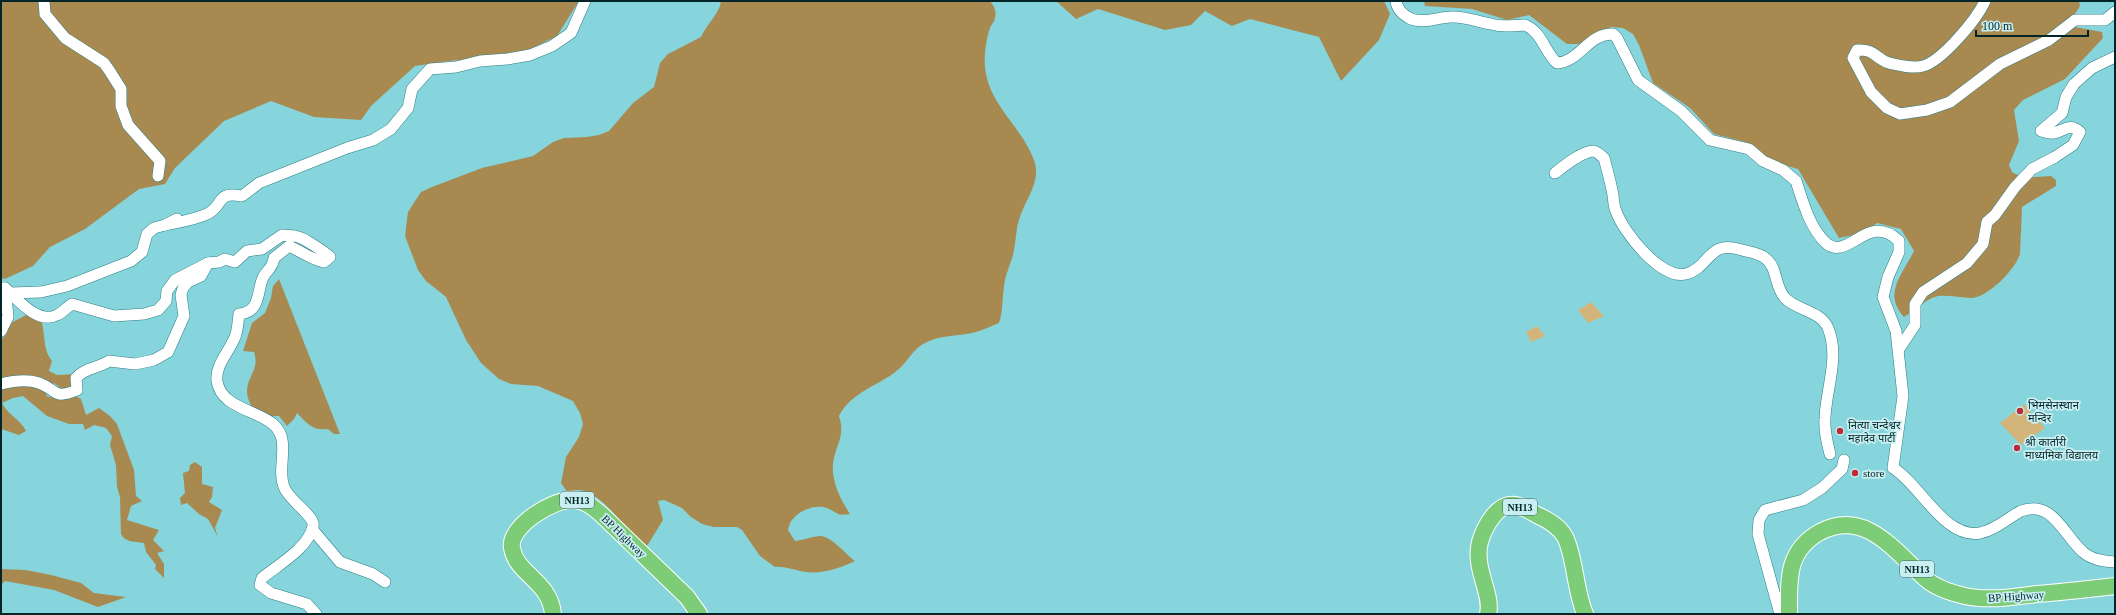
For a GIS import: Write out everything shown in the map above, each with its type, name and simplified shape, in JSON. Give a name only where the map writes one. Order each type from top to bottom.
[{"type":"highway","name":"BP Highway","points":[[553,614],[552,604],[548,593],[517,561],[512,547],[512,540],[522,526],[546,508],[566,500],[575,500],[592,506],[687,598],[699,614]]},
{"type":"highway","name":"NH13","points":[[1488,614],[1488,600],[1479,568],[1480,543],[1498,510],[1510,504],[1519,506],[1544,518],[1562,532],[1569,546],[1576,584],[1585,614]]},
{"type":"highway","name":"BP Highway","points":[[1789,614],[1789,580],[1791,566],[1799,550],[1805,542],[1816,535],[1830,527],[1842,524],[1857,526],[1876,534],[1898,551],[1927,580],[1936,586],[1964,596],[2000,598],[2115,586]]},
{"type":"street","points":[[44,1],[45,14],[65,38],[104,64],[109,70],[121,89],[121,106],[128,125],[160,161],[158,176]]},
{"type":"street","points":[[6,289],[41,292],[62,287],[131,260],[142,252],[148,234],[154,228],[193,220],[212,212],[225,196],[231,194],[242,196],[259,183],[347,148],[373,140],[391,129],[408,108],[412,89],[430,69],[456,67],[480,61],[507,59],[530,55],[552,46],[571,33],[585,1]]},
{"type":"street","points":[[1396,1],[1400,12],[1412,19],[1423,21],[1450,17],[1466,17],[1491,24],[1511,26],[1525,25],[1537,32],[1550,55],[1557,63],[1565,63],[1601,36],[1613,34],[1617,38],[1638,80],[1681,111],[1710,140],[1749,149],[1763,161],[1791,175],[1796,181],[1816,231],[1826,243],[1834,248],[1840,247],[1866,233],[1886,231],[1899,241],[1900,252],[1888,277],[1883,297],[1896,331],[1903,396],[1893,468],[1907,478],[1930,506],[1950,524],[1970,533],[1986,531],[2027,509],[2040,509],[2049,514],[2066,529],[2082,552],[2100,560],[2115,562]]},
{"type":"street","points":[[1985,1],[1976,18],[1952,44],[1935,59],[1923,66],[1912,67],[1887,62],[1868,49],[1857,50],[1853,58],[1871,92],[1887,108],[1900,114],[1938,107],[1950,102],[2000,64],[2050,40],[2075,20],[2105,20],[2115,12]]},
{"type":"street","points":[[1899,349],[1915,325],[1915,304],[1923,292],[1966,263],[1983,244],[1988,222],[1995,215],[2015,187],[2032,169],[2055,157],[2073,145],[2080,132],[2076,128],[2069,126],[2053,134],[2041,131],[2062,113],[2066,97],[2074,84],[2092,68],[2115,57]]},
{"type":"street","points":[[1555,173],[1570,161],[1592,151],[1604,158],[1616,211],[1623,225],[1633,240],[1655,264],[1673,273],[1680,275],[1692,272],[1717,249],[1733,247],[1764,257],[1774,270],[1779,288],[1784,297],[1825,322],[1828,329],[1832,344],[1832,362],[1825,418],[1827,442],[1830,454]]},
{"type":"street","points":[[165,225],[177,219]]},
{"type":"street","points":[[6,289],[25,307],[44,317],[56,316],[72,304],[114,316],[144,314],[158,310],[166,301],[168,291],[175,280],[208,262],[219,262],[225,259],[236,262],[247,251],[262,249],[282,235],[299,237],[317,249],[322,250],[330,257],[324,262],[313,259],[300,250],[289,246],[274,258],[273,266],[262,280],[257,302],[252,310],[239,314],[236,336],[217,372],[217,383],[222,392],[234,404],[272,423],[279,430],[283,442],[282,476],[284,487],[296,504],[311,518],[313,523],[312,529],[296,551],[262,578],[260,582],[262,588],[284,598],[307,604],[316,614]]},
{"type":"street","points":[[1,384],[13,381],[31,381],[40,383],[57,394],[63,394],[77,390],[76,378],[81,371],[102,365],[109,361],[128,364],[143,363],[154,360],[168,352],[184,316],[182,295],[183,288],[188,282],[201,276],[208,262]]},
{"type":"street","points":[[1,331],[8,317],[6,289]]},
{"type":"street","points":[[1780,614],[1758,534],[1759,520],[1766,510],[1803,500],[1822,488],[1842,469],[1844,460]]},
{"type":"street","points":[[312,529],[340,562],[373,574],[385,582]]},
{"type":"shaded area","points":[[1,1],[579,1],[557,36],[518,55],[449,61],[415,66],[371,106],[361,120],[314,117],[271,101],[224,121],[175,168],[165,184],[139,189],[85,229],[50,247],[33,266],[5,279],[1,278]]},
{"type":"shaded area","points":[[721,1],[990,1],[996,13],[989,32],[986,48],[985,67],[988,81],[999,104],[1028,148],[1036,168],[1036,176],[1032,190],[1018,223],[1013,255],[1005,282],[999,323],[970,334],[937,338],[925,343],[917,348],[899,369],[851,400],[839,416],[841,422],[841,433],[834,458],[833,473],[836,488],[850,514],[839,514],[827,508],[813,507],[796,516],[791,521],[788,530],[795,541],[818,536],[825,537],[834,542],[855,561],[838,568],[825,571],[806,572],[783,567],[775,567],[760,556],[742,530],[737,527],[714,527],[702,524],[691,517],[682,508],[664,500],[658,501],[663,520],[647,546],[638,540],[599,499],[589,492],[578,490],[568,493],[561,483],[566,457],[579,437],[583,424],[580,413],[573,401],[538,386],[511,384],[499,379],[481,363],[466,340],[446,297],[426,281],[418,270],[405,236],[408,212],[421,192],[482,168],[533,156],[553,142],[564,138],[587,137],[599,135],[609,131],[633,103],[654,87],[660,63],[668,54],[701,37],[716,14]]},
{"type":"shaded area","points":[[1056,1],[1384,1],[1390,14],[1379,40],[1341,81],[1319,37],[1250,19],[1232,26],[1205,11],[1191,25],[1165,30],[1098,9],[1076,19]]},
{"type":"shaded area","points":[[1424,1],[2079,1],[2080,6],[2070,22],[2075,27],[2102,32],[2103,38],[2065,79],[2023,100],[2014,110],[2019,141],[2009,165],[2012,172],[2023,178],[2051,176],[2056,180],[2056,186],[2022,207],[2020,254],[2013,267],[2000,282],[1986,293],[1972,298],[1946,296],[1934,297],[1904,317],[1895,300],[1895,292],[1900,276],[1914,251],[1901,229],[1877,223],[1863,233],[1839,238],[1798,169],[1774,162],[1745,142],[1714,134],[1690,108],[1653,83],[1639,45],[1633,34],[1623,28],[1611,27],[1579,44],[1567,44],[1529,15],[1507,20],[1472,9],[1425,6]]},
{"type":"shaded area","points":[[279,279],[340,434],[334,434],[328,429],[314,428],[297,413],[294,419],[287,426],[279,416],[273,416],[268,425],[254,410],[249,401],[247,391],[255,364],[255,358],[254,352],[243,351],[252,323],[265,313],[271,298],[273,286]]},
{"type":"shaded area","points":[[1591,302],[1604,316],[1588,323],[1578,310]]},
{"type":"shaded area","points":[[28,314],[39,315],[43,327],[46,350],[52,361],[49,371],[57,375],[76,374],[77,383],[63,390],[54,383],[46,396],[63,400],[74,395],[81,399],[86,415],[99,408],[110,416],[117,424],[134,470],[136,496],[142,501],[131,506],[127,520],[159,530],[153,540],[164,551],[157,553],[164,564],[164,578],[155,569],[156,565],[146,552],[144,543],[125,539],[121,534],[120,497],[117,487],[116,465],[110,445],[112,436],[106,428],[94,425],[85,430],[83,424],[69,424],[47,416],[23,396],[13,398],[2,403],[7,411],[21,423],[26,431],[19,435],[1,429],[1,340],[7,333],[9,324]]},
{"type":"shaded area","points":[[1537,326],[1545,336],[1531,342],[1526,332]]},
{"type":"shaded area","points":[[2024,404],[2045,428],[2021,445],[2000,423]]},
{"type":"shaded area","points":[[195,462],[202,467],[202,484],[213,487],[212,497],[209,502],[222,510],[215,528],[218,537],[208,519],[199,514],[187,503],[181,505],[180,498],[185,493],[183,473],[189,471],[190,465]]},
{"type":"shaded area","points":[[1,569],[26,570],[51,575],[81,583],[94,593],[126,597],[98,607],[54,590],[5,581],[1,585]]},
{"type":"place","name":"भिमसेनस्थान मन्दिर","points":[[2020,411]]},
{"type":"place","name":"नित्या चन्देश्वर महादेव पार्टी","points":[[1840,431]]},
{"type":"place","name":"श्री कार्तारी माध्यमिक विद्यालय","points":[[2017,448]]},
{"type":"place","name":"store","points":[[1855,473]]}]
